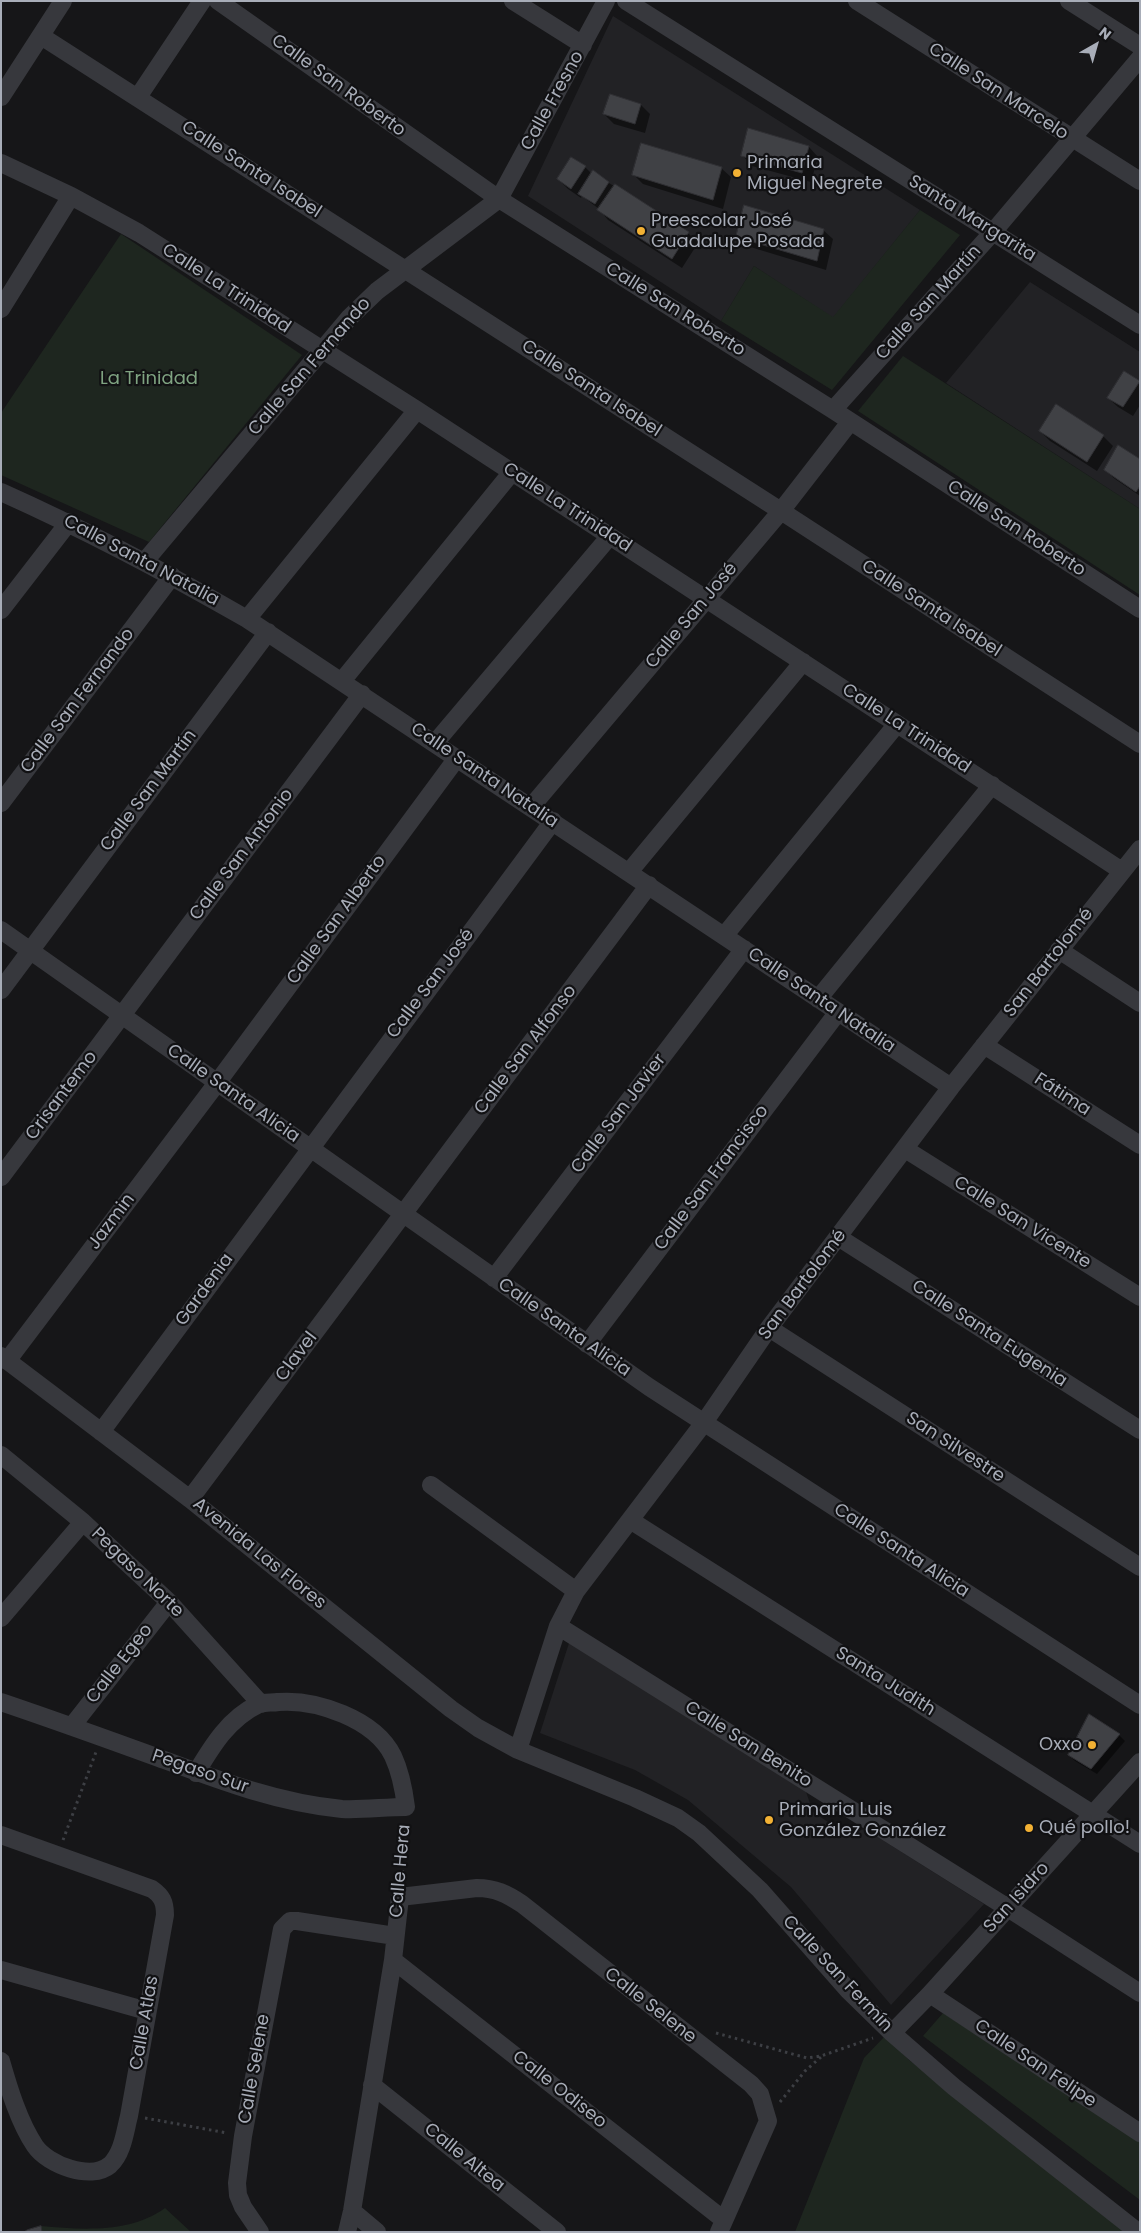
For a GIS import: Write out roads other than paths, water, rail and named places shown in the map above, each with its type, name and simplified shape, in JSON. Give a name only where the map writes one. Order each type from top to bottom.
[{"type":"street","points":[[1,97],[63,1]]},
{"type":"street","points":[[138,97],[202,1]]},
{"type":"street","name":"Calle San Roberto","points":[[218,1],[499,199],[833,410],[1140,609]]},
{"type":"street","points":[[513,1],[583,46]]},
{"type":"street","name":"Calle Fresno","points":[[499,199],[606,1]]},
{"type":"street","name":"Santa Margarita","points":[[626,1],[1140,325]]},
{"type":"street","name":"Calle San Marcelo","points":[[858,1],[1140,181]]},
{"type":"street","points":[[1069,1],[1140,46]]},
{"type":"street","name":"Calle Santa Isabel","points":[[41,36],[1140,744]]},
{"type":"street","name":"Calle San Martín","points":[[833,410],[993,232],[1140,58]]},
{"type":"street","name":"Calle La Trinidad","points":[[1,163],[71,196],[139,233],[417,410],[992,785],[1134,859]]},
{"type":"street","points":[[1,309],[71,196]]},
{"type":"street","name":"Calle San Fernando","points":[[145,561],[356,311],[377,291],[405,269],[499,199]]},
{"type":"street","points":[[247,619],[417,410]]},
{"type":"street","name":"Calle San José","points":[[531,807],[781,511],[850,422]]},
{"type":"street","points":[[342,681],[512,472]]},
{"type":"street","name":"Calle Santa Natalia","points":[[1,492],[70,522],[145,561],[268,632],[952,1087]]},
{"type":"street","points":[[1,610],[70,522]]},
{"type":"street","points":[[435,743],[610,536]]},
{"type":"street","name":"Calle San Fernando","points":[[1,803],[172,576]]},
{"type":"street","name":"Calle San Martín","points":[[1,990],[268,632]]},
{"type":"street","points":[[629,872],[803,662]]},
{"type":"street","name":"Calle San Antonio","points":[[122,1016],[362,694]]},
{"type":"street","points":[[724,936],[897,724]]},
{"type":"street","name":"Calle San Alberto","points":[[217,1083],[457,758]]},
{"type":"street","points":[[818,998],[992,785]]},
{"type":"street","name":"Calle San José","points":[[309,1148],[552,821]]},
{"type":"street","name":"San Bartolomé","points":[[518,1750],[558,1626],[576,1591],[703,1424],[769,1328],[984,1045],[1134,859]]},
{"type":"street","name":"Calle San Alfonso","points":[[404,1214],[649,886]]},
{"type":"street","name":"Calle Santa Alicia","points":[[1,930],[703,1424],[1140,1705]]},
{"type":"street","name":"Calle San Javier","points":[[494,1278],[744,949]]},
{"type":"street","points":[[1059,950],[1140,1003]]},
{"type":"street","name":"Calle San Francisco","points":[[587,1344],[838,1012]]},
{"type":"street","name":"Crisantemo","points":[[1,1177],[122,1016]]},
{"type":"street","name":"Fátima","points":[[984,1045],[1140,1145]]},
{"type":"street","name":"Jazmin","points":[[4,1359],[217,1083]]},
{"type":"street","name":"Gardenia","points":[[101,1432],[309,1148]]},
{"type":"street","name":"Calle San Vicente","points":[[905,1149],[1140,1297]]},
{"type":"street","name":"Clavel","points":[[190,1499],[404,1214]]},
{"type":"street","name":"Calle Santa Eugenia","points":[[838,1237],[1140,1430]]},
{"type":"street","name":"San Silvestre","points":[[769,1328],[1140,1567]]},
{"type":"street","name":"Avenida Las Flores","points":[[4,1359],[190,1499],[451,1709],[478,1728],[518,1750]]},
{"type":"street","name":"Pegaso Norte","points":[[1,1455],[83,1522],[169,1602],[260,1704]]},
{"type":"street","points":[[430,1485],[576,1591]]},
{"type":"street","name":"Santa Judith","points":[[630,1520],[1140,1844]]},
{"type":"street","points":[[1,1618],[83,1522]]},
{"type":"street","name":"Calle Egeo","points":[[72,1726],[169,1602]]},
{"type":"street","name":"Calle San Benito","points":[[558,1626],[1008,1908],[1140,1994]]},
{"type":"street","name":"Calle Hera","points":[[196,1773],[224,1731],[237,1718],[260,1704],[288,1701],[315,1704],[338,1711],[361,1724],[379,1739],[392,1755],[404,1792],[406,1807]]},
{"type":"street","name":"Pegaso Sur","points":[[1,1702],[72,1726],[196,1773],[279,1797],[342,1809],[406,1807]]},
{"type":"street","name":"Calle San Fermín","points":[[518,1750],[635,1798],[678,1818],[698,1833],[760,1890],[848,1990],[892,2033],[954,2087],[1138,2232]]},
{"type":"street","name":"San Isidro","points":[[892,2033],[930,1994],[1140,1762]]},
{"type":"street","name":"Calle Atlas","points":[[1,1836],[58,1854],[152,1889],[164,1901],[165,1914],[129,2116],[118,2154],[111,2164],[95,2172],[71,2169],[48,2158],[36,2147],[4,2083],[1,2061]]},
{"type":"street","name":"Calle Selene","points":[[400,1898],[477,1888],[489,1888],[510,1896],[750,2084],[760,2094],[768,2121],[721,2226]]},
{"type":"street","name":"Calle Hera","points":[[347,2232],[393,1960],[400,1898]]},
{"type":"street","name":"Calle Selene","points":[[260,2232],[243,2207],[238,2195],[237,2183],[243,2136],[279,1937],[285,1924],[297,1921],[395,1936]]},
{"type":"street","name":"Calle Odiseo","points":[[393,1960],[721,2226]]},
{"type":"street","points":[[1,1970],[147,2011]]},
{"type":"street","name":"Calle San Felipe","points":[[930,1994],[1140,2133]]},
{"type":"street","name":"Calle Altea","points":[[372,2085],[557,2232]]},
{"type":"street","points":[[352,2211],[377,2232]]},
{"type":"place","name":"Primaria Miguel Negrete","points":[[737,173]]},
{"type":"place","name":"Preescolar José Guadalupe Posada","points":[[641,231]]},
{"type":"place","name":"Oxxo","points":[[1092,1745]]},
{"type":"place","name":"Primaria Luis González González","points":[[769,1820]]},
{"type":"place","name":"Qué pollo!","points":[[1029,1828]]},
{"type":"park label","name":"La Trinidad","points":[[149,379]]}]
